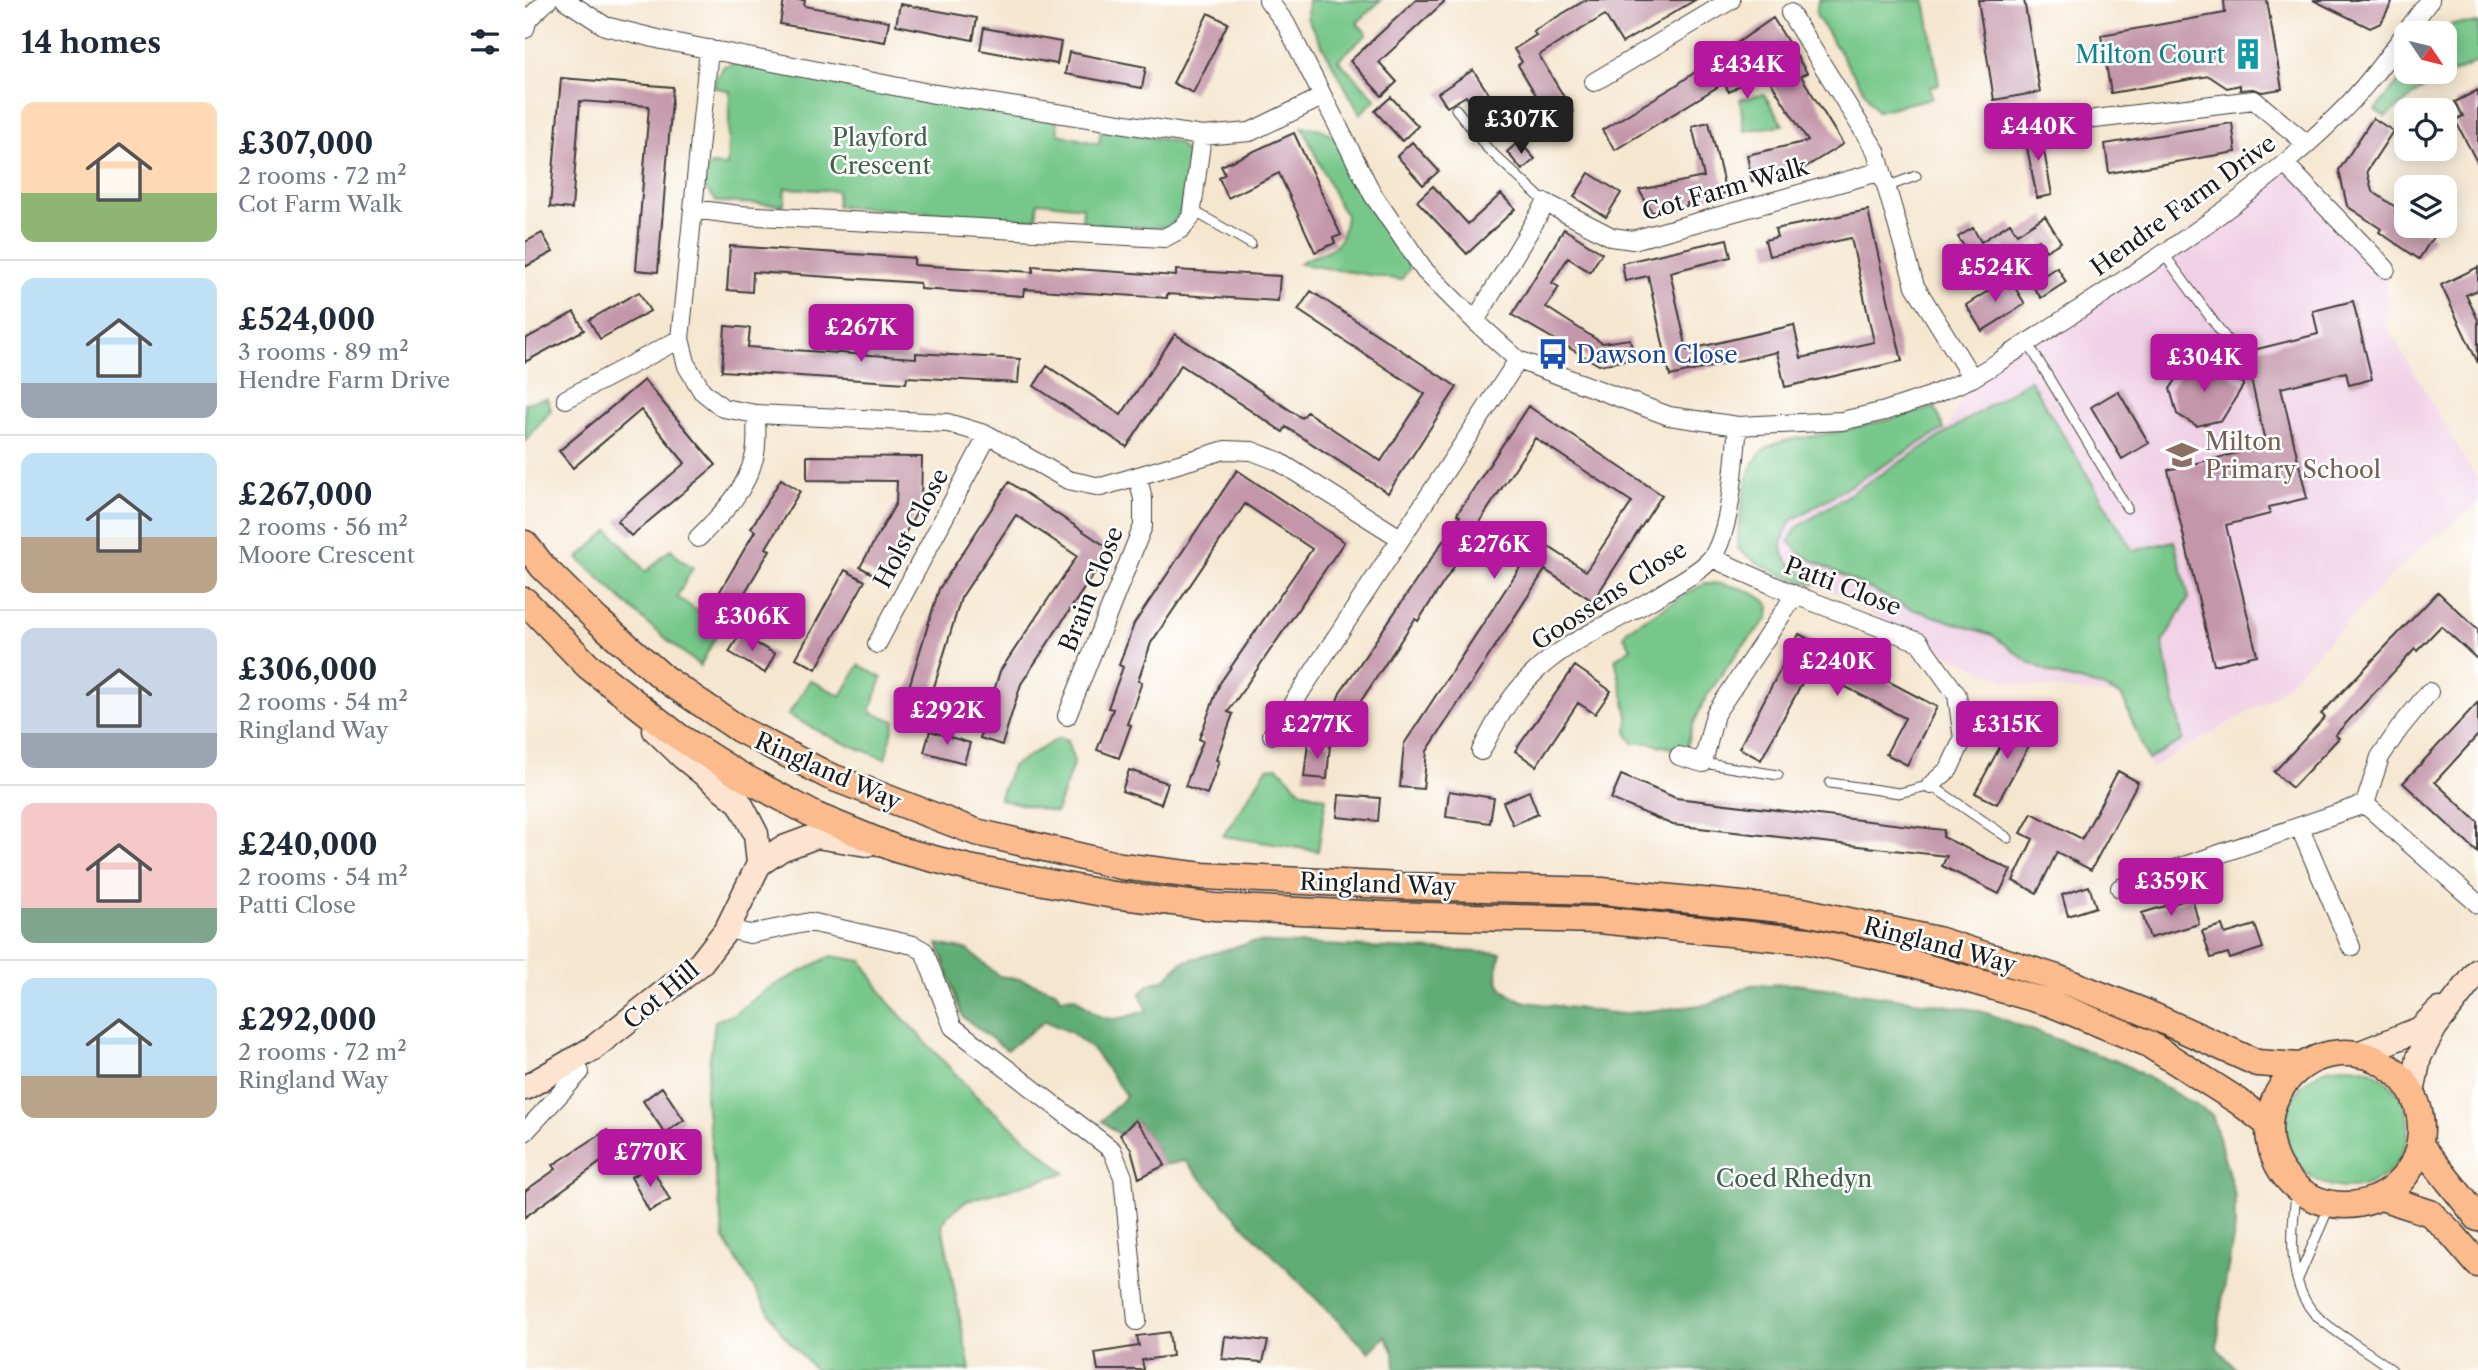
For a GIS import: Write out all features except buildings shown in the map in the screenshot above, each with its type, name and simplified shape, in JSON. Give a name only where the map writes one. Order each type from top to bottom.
[{"type":"main road","name":"Ringland Way","points":[[525,544],[543,567],[597,620],[665,679],[739,729],[829,776],[977,832],[1121,866],[1203,876],[1401,886],[1602,891],[1802,911],[1951,944],[2057,978],[2141,1011],[2257,1063],[2301,1066]]},
{"type":"main road","name":"Ringland Way","points":[[525,601],[588,666],[679,737],[736,773],[816,816],[899,850],[969,868],[1113,895],[1216,907],[1386,915],[1599,920],[1809,941],[1914,964],[2050,1003],[2147,1043],[2238,1101],[2268,1124]]},
{"type":"main road","points":[[2339,1053],[2358,1054],[2390,1067],[2412,1093],[2419,1109],[2420,1145],[2412,1166],[2399,1184],[2381,1197],[2356,1205],[2330,1205],[2305,1196],[2289,1182],[2277,1165],[2269,1145],[2268,1124],[2273,1102],[2284,1082],[2301,1066],[2319,1057],[2339,1053]]},
{"type":"main road","points":[[2420,1145],[2478,1218]]},
{"type":"main road","points":[[2381,1197],[2430,1213],[2478,1264]]},
{"type":"street","points":[[526,22],[548,0]]},
{"type":"street","points":[[565,0],[605,26],[709,49],[929,93],[1202,136],[1250,132],[1322,97]]},
{"type":"street","name":"Hendre Farm Drive","points":[[1269,0],[1286,24],[1373,195],[1425,271],[1475,321],[1518,359],[1669,415],[1738,426],[1842,421],[1885,411],[1972,378],[2163,253],[2285,164],[2340,114],[2430,0]]},
{"type":"street","points":[[1594,82],[1731,0]]},
{"type":"street","points":[[1789,7],[1876,150],[1915,286],[1972,378]]},
{"type":"street","points":[[709,49],[680,339],[687,366],[702,391],[723,408],[756,415],[948,423],[988,435],[1068,480],[1101,487],[1225,450],[1252,451],[1278,461],[1400,538]]},
{"type":"street","name":"Hendre Farm Drive","points":[[2095,119],[2255,100],[2307,144]]},
{"type":"street","points":[[692,209],[739,215],[1164,238],[1181,229],[1191,217],[1202,136]]},
{"type":"street","points":[[2285,164],[2386,269]]},
{"type":"street","name":"Cot Farm Walk","points":[[1546,203],[1612,237],[1633,240],[1884,179]]},
{"type":"street","points":[[1475,321],[1546,203]]},
{"type":"street","points":[[566,399],[680,339]]},
{"type":"street","points":[[1272,735],[1518,359]]},
{"type":"street","points":[[698,538],[725,511],[743,486],[755,456],[756,415]]},
{"type":"street","name":"Goossens Close","points":[[1481,751],[1499,714],[1531,675],[1576,641],[1652,600],[1712,558],[1719,543],[1729,504],[1738,426]]},
{"type":"street","name":"Holst Close","points":[[877,644],[988,435]]},
{"type":"street","name":"Brain Close","points":[[1067,716],[1143,526],[1143,499],[1137,478]]},
{"type":"street","name":"Patti Close","points":[[1712,558],[1795,595],[1919,642],[1957,695],[1963,739],[1949,769],[1931,785]]},
{"type":"street","points":[[1679,756],[1703,763],[1715,713],[1795,595]]},
{"type":"street","points":[[588,666],[684,758],[740,803],[756,834],[759,864],[781,849],[816,836],[899,850]]},
{"type":"street","points":[[2365,804],[2380,757],[2429,692]]},
{"type":"street","points":[[2120,888],[2365,804]]},
{"type":"street","points":[[2365,804],[2478,904]]},
{"type":"street","points":[[2300,828],[2351,947]]},
{"type":"street","name":"Cot Hill","points":[[525,1088],[569,1064],[623,1027],[700,964],[727,929],[759,864]]},
{"type":"street","points":[[727,929],[750,934],[810,922],[913,945],[924,951],[953,1027],[1112,1150],[1123,1177],[1137,1321]]},
{"type":"street","points":[[2358,1054],[2420,1029],[2474,976]]},
{"type":"street","points":[[2412,1093],[2419,1057],[2435,1027],[2474,976]]},
{"type":"street","points":[[525,1132],[580,1072]]},
{"type":"lane","points":[[1456,109],[1488,149],[1546,203]]},
{"type":"lane","points":[[1884,179],[1916,176]]},
{"type":"lane","points":[[1192,210],[1251,244]]},
{"type":"lane","points":[[2163,253],[2231,344]]},
{"type":"lane","points":[[2028,343],[2127,508]]},
{"type":"lane","points":[[1703,763],[1778,775]]},
{"type":"lane","points":[[1830,783],[1899,793],[1931,785],[2008,838]]},
{"type":"lane","points":[[2297,1189],[2291,1226],[2301,1295],[2320,1318],[2392,1370]]},
{"type":"lane","points":[[2297,1280],[2330,1205]]},
{"type":"shaded area","name":"Milton Primary School","points":[[2285,164],[2386,269],[2387,326],[2478,481],[2478,503],[2413,554],[2274,697],[2151,768],[2122,696],[2014,684],[1919,642],[1792,566],[1782,554],[1781,538],[1791,521],[1949,426],[1972,378]]},
{"type":"green space","points":[[1308,0],[1381,0],[1357,23],[1367,34],[1338,60],[1376,99],[1360,114],[1307,18]]},
{"type":"green space","points":[[1818,0],[1925,0],[1939,84],[1930,87],[1932,98],[1877,111],[1816,15]]},
{"type":"green space","points":[[2478,23],[2478,61],[2457,71],[2457,24]]},
{"type":"green space","name":"Playford Crescent","points":[[742,62],[1057,121],[1058,134],[1099,144],[1101,129],[1177,142],[1187,153],[1187,180],[1180,216],[1169,227],[1149,228],[1082,223],[1083,207],[1038,202],[1036,220],[837,206],[837,191],[785,188],[784,205],[717,202],[705,188],[705,172],[711,165],[727,166],[730,91],[714,87],[724,66]]},
{"type":"green space","points":[[2397,84],[2430,84],[2411,98],[2394,98],[2394,110],[2385,117],[2375,110]]},
{"type":"green space","points":[[1764,94],[1783,125],[1744,131],[1740,99]]},
{"type":"green space","points":[[1302,126],[1321,129],[1335,137],[1410,268],[1401,280],[1299,264],[1329,250],[1339,242],[1346,215]]},
{"type":"green space","points":[[2030,380],[2133,551],[2174,541],[2189,598],[2162,643],[2183,740],[2148,760],[2122,696],[2102,687],[2056,675],[2027,661],[1992,635],[1906,607],[1802,555],[1789,541],[1797,528]]},
{"type":"green space","points":[[547,398],[551,410],[525,442],[525,403]]},
{"type":"green space","points":[[1935,407],[1944,429],[1791,521],[1782,545],[1783,553],[1794,567],[1823,585],[1777,573],[1737,548],[1747,482],[1756,459],[1770,446]]},
{"type":"green space","points":[[609,530],[646,572],[671,549],[682,561],[693,567],[677,597],[721,627],[700,666],[647,623],[578,558]]},
{"type":"green space","points":[[1705,583],[1731,586],[1756,595],[1769,605],[1768,618],[1740,649],[1706,697],[1692,727],[1686,751],[1649,743],[1633,743],[1627,734],[1628,716],[1615,659],[1631,648],[1624,636],[1628,629]]},
{"type":"green space","points":[[859,665],[882,678],[870,712],[895,721],[885,759],[834,739],[788,715],[810,680],[841,696]]},
{"type":"green space","points":[[1059,738],[1067,741],[1074,762],[1056,812],[999,799],[1012,766]]},
{"type":"green space","points":[[1278,767],[1301,791],[1326,798],[1318,851],[1223,836],[1267,768]]},
{"type":"green space","name":"Coed Rhedyn","points":[[1253,942],[1501,953],[1498,978],[1503,989],[1509,994],[1526,1002],[1621,1014],[1710,1004],[1751,985],[1796,984],[1978,1010],[2126,1065],[2212,1115],[2235,1196],[2235,1228],[2217,1348],[2237,1370],[1395,1370],[1394,1353],[1386,1336],[1369,1352],[1247,1229],[1185,1161],[1165,1165],[1151,1140],[1135,1120],[1120,1135],[1102,1121],[1126,1096],[1094,1051],[1072,1033],[1045,1021],[1007,1050],[963,1017],[938,944],[968,950],[999,976],[1020,979],[1056,991],[1060,998],[1075,997],[1101,1016],[1115,1019],[1147,1010],[1140,994],[1150,984],[1166,979],[1182,962]]},
{"type":"green space","points":[[831,956],[862,961],[888,1002],[976,1096],[1065,1173],[966,1201],[949,1214],[942,1225],[970,1370],[815,1370],[782,1333],[724,1239],[705,1096],[715,1021],[734,1014],[767,989]]},
{"type":"green space","points":[[2347,1066],[2370,1071],[2390,1084],[2403,1104],[2408,1127],[2403,1150],[2390,1170],[2370,1183],[2347,1188],[2324,1183],[2304,1170],[2291,1150],[2286,1127],[2291,1104],[2304,1084],[2324,1071]]},
{"type":"place","name":"Milton Court","points":[[2248,54]]},
{"type":"place","name":"Dawson Close","points":[[1553,354]]},
{"type":"place","name":"Milton Primary School","points":[[2182,455]]}]
